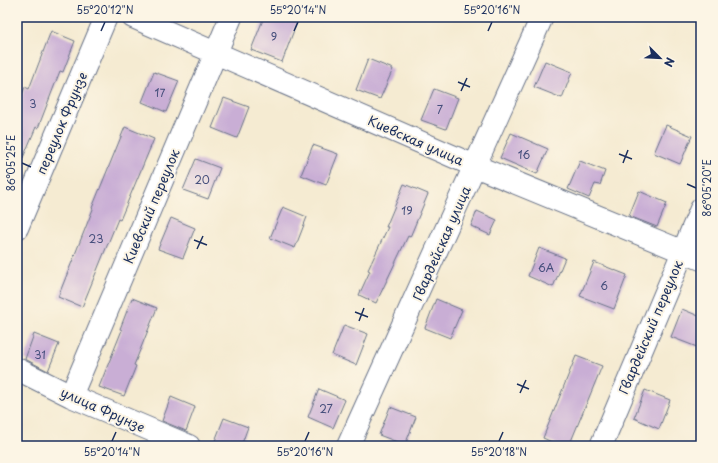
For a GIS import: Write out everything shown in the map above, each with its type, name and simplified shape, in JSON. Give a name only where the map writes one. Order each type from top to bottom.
[{"type":"lane","name":"переулок Фрунзе","points":[[17,228],[106,17]]},
{"type":"lane","name":"Киевская улица","points":[[133,17],[475,166],[692,256]]},
{"type":"lane","name":"Киевский переулок","points":[[71,396],[231,17]]},
{"type":"lane","name":"Гвардейская улица","points":[[348,446],[542,17]]},
{"type":"lane","name":"Гвардейский переулок","points":[[601,446],[692,256],[701,208]]},
{"type":"lane","name":"улица Фрунзе","points":[[17,370],[71,396],[189,446]]},
{"type":"building","points":[[264,17],[283,17],[297,22],[282,62],[251,50]]},
{"type":"building","points":[[51,31],[75,41],[63,72],[60,71],[38,128],[36,127],[17,172],[17,108],[25,87],[29,89]]},
{"type":"building","points":[[368,59],[393,69],[380,99],[356,90]]},
{"type":"building","points":[[545,61],[572,72],[562,98],[534,87]]},
{"type":"building","points":[[154,72],[179,81],[166,112],[142,102]]},
{"type":"building","points":[[434,89],[458,98],[446,129],[421,120]]},
{"type":"building","points":[[224,98],[249,107],[237,138],[212,128]]},
{"type":"building","points":[[666,125],[692,136],[680,164],[654,153]]},
{"type":"building","points":[[125,127],[154,139],[120,220],[118,219],[82,307],[58,297]]},
{"type":"building","points":[[511,133],[548,149],[537,174],[500,158]]},
{"type":"building","points":[[313,145],[338,154],[326,185],[301,175]]},
{"type":"building","points":[[196,159],[220,168],[208,199],[183,190]]},
{"type":"building","points":[[580,161],[605,171],[600,185],[595,184],[589,198],[568,189]]},
{"type":"building","points":[[404,184],[428,194],[410,237],[408,236],[376,303],[359,295],[370,271],[368,270],[388,227],[386,227]]},
{"type":"building","points":[[639,191],[667,203],[657,227],[629,216]]},
{"type":"building","points":[[283,207],[307,217],[295,248],[270,238]]},
{"type":"building","points":[[477,211],[497,220],[490,235],[471,226]]},
{"type":"building","points":[[171,218],[195,228],[183,258],[158,249]]},
{"type":"building","points":[[539,248],[565,258],[553,287],[528,276]]},
{"type":"building","points":[[594,262],[627,275],[614,309],[580,296]]},
{"type":"building","points":[[132,298],[157,308],[134,365],[136,366],[124,396],[99,387],[122,330],[120,329]]},
{"type":"building","points":[[436,299],[462,310],[450,338],[425,328]]},
{"type":"building","points":[[682,309],[701,317],[701,336],[697,347],[671,337]]},
{"type":"building","points":[[344,325],[368,334],[356,365],[332,355]]},
{"type":"building","points":[[34,334],[59,344],[48,371],[25,359]]},
{"type":"building","points":[[576,356],[602,366],[569,446],[561,446],[543,438]]},
{"type":"building","points":[[319,389],[345,400],[333,428],[308,417]]},
{"type":"building","points":[[645,390],[670,400],[659,429],[634,418]]},
{"type":"building","points":[[171,397],[195,407],[186,431],[162,421]]},
{"type":"building","points":[[390,407],[416,417],[405,445],[379,435]]},
{"type":"building","points":[[224,418],[248,427],[241,446],[213,446]]}]
